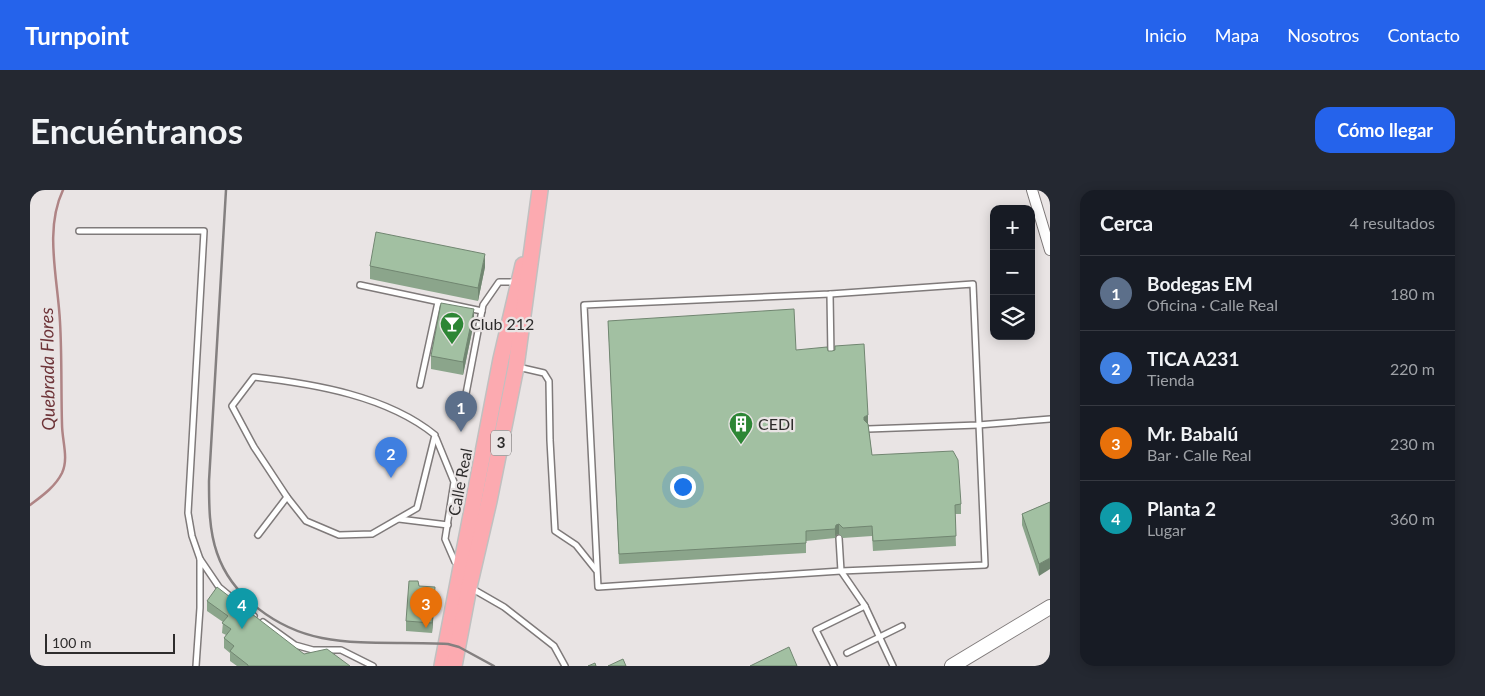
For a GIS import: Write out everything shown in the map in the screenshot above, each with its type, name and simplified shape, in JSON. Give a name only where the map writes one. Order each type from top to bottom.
[{"type":"main road","name":"Calle Real","points":[[454,666],[469,587],[490,502],[516,366],[540,190]]},
{"type":"main road","name":"Calle Real","points":[[442,666],[494,396],[518,282],[536,218]]},
{"type":"main road","points":[[494,396],[516,366],[512,357],[509,325]]},
{"type":"street","points":[[1032,190],[1050,250]]},
{"type":"street","points":[[952,666],[1050,607]]},
{"type":"lane","points":[[79,231],[204,231],[188,513],[192,536],[200,559],[219,587],[295,645],[313,650],[341,650],[373,666]]},
{"type":"lane","points":[[465,399],[483,305],[499,282],[518,282]]},
{"type":"lane","points":[[973,284],[985,564],[841,571],[598,587],[584,305],[830,294],[973,284]]},
{"type":"lane","points":[[360,285],[482,311]]},
{"type":"lane","points":[[830,294],[831,356]]},
{"type":"lane","points":[[420,385],[438,302]]},
{"type":"lane","points":[[516,366],[544,373],[548,377],[555,532],[576,545],[596,570]]},
{"type":"lane","points":[[436,437],[417,508],[372,534],[339,535],[306,521],[287,497],[254,447],[232,406],[254,377],[294,382],[360,396],[418,421],[435,434],[454,482],[445,539],[455,562],[461,564]]},
{"type":"lane","points":[[868,429],[978,425],[1050,419]]},
{"type":"lane","points":[[258,535],[287,497]]},
{"type":"lane","points":[[399,519],[448,525]]},
{"type":"lane","points":[[839,538],[841,571],[865,606],[893,666]]},
{"type":"lane","points":[[196,666],[200,608],[200,559]]},
{"type":"lane","points":[[469,587],[504,608],[554,646],[565,666]]},
{"type":"lane","points":[[834,666],[816,630],[865,606]]},
{"type":"lane","points":[[847,653],[902,626]]},
{"type":"building","points":[[376,232],[485,254],[478,288],[370,266]]},
{"type":"building","name":"Club 212","points":[[441,303],[474,309],[463,362],[431,356]]},
{"type":"building","name":"CEDI","points":[[794,309],[796,350],[827,347],[828,351],[832,351],[835,350],[835,346],[864,344],[868,415],[864,417],[864,420],[868,424],[872,455],[953,451],[958,460],[961,504],[955,505],[956,536],[873,541],[872,526],[843,528],[839,524],[836,525],[835,529],[806,531],[806,543],[619,554],[608,321]]},
{"type":"building","points":[[1050,502],[1050,558],[1039,564],[1022,514]]},
{"type":"building","points":[[409,581],[418,581],[419,586],[435,587],[432,623],[406,621]]},
{"type":"building","points":[[217,587],[304,654],[327,649],[350,666],[248,666],[230,651],[234,646],[224,638],[231,629],[222,623],[228,616],[207,601]]},
{"type":"building","points":[[789,647],[797,666],[750,666]]},
{"type":"building","points":[[623,659],[626,666],[608,666]]},
{"type":"waterway","name":"Quebrada Flores","points":[[30,505],[56,483],[62,473],[65,461],[62,424],[60,322],[53,238],[57,205],[63,190]]},
{"type":"railway","points":[[226,190],[209,481],[212,535],[224,569],[233,584],[258,609],[273,619],[305,634],[353,642],[448,644],[459,647],[494,666]]},
{"type":"place","name":"Club 212","points":[[452,345]]},
{"type":"place","name":"Bodegas EM","points":[[461,432]]},
{"type":"place","name":"CEDI","points":[[741,445]]},
{"type":"place","name":"TICA A231","points":[[391,478]]},
{"type":"place","name":"Mr. Babalú","points":[[426,628]]},
{"type":"place","name":"Planta 2","points":[[242,629]]}]
